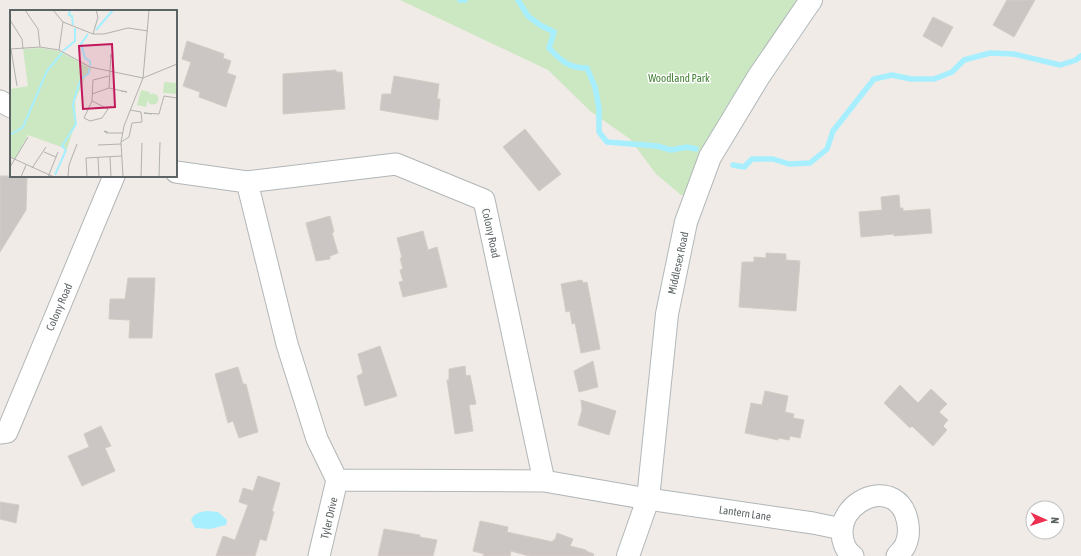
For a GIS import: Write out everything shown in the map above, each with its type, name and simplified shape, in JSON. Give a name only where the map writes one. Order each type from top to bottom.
[{"type":"street","name":"Middlesex Road","points":[[628,556],[648,500],[667,314],[686,222],[710,157],[759,76],[811,0]]},
{"type":"street","points":[[0,101],[10,106]]},
{"type":"street","name":"Colony Road","points":[[177,172],[247,182],[396,164],[484,200],[544,481]]},
{"type":"street","name":"Colony Road","points":[[0,433],[6,432],[114,177]]},
{"type":"street","points":[[247,182],[287,344],[317,439],[337,480],[544,481],[648,500]]},
{"type":"street","name":"Tyler Drive","points":[[319,556],[337,480]]},
{"type":"street","points":[[853,556],[842,540],[843,520],[849,510],[857,503],[866,499],[880,497],[892,498],[900,504],[908,523],[908,534],[905,547],[897,556]]},
{"type":"street","name":"Lantern Lane","points":[[648,500],[806,522],[842,529]]},
{"type":"green space","name":"Woodland Park","points":[[400,0],[820,0],[697,195],[681,195],[656,174],[630,139],[590,111],[548,70]]},
{"type":"water","points":[[208,511],[218,512],[227,520],[226,525],[210,529],[195,528],[191,520],[194,515]]},
{"type":"building","points":[[1007,0],[1035,0],[1014,37],[993,25]]},
{"type":"building","points":[[933,17],[953,27],[942,47],[923,36]]},
{"type":"building","points":[[187,41],[224,54],[223,58],[231,61],[227,73],[236,76],[226,107],[199,97],[200,92],[183,86],[191,62],[182,59]]},
{"type":"building","points":[[336,70],[336,72],[342,72],[345,109],[283,114],[283,74]]},
{"type":"building","points":[[394,76],[439,84],[437,99],[440,99],[438,120],[380,110],[382,94],[391,94]]},
{"type":"building","points":[[525,129],[561,174],[539,191],[503,147]]},
{"type":"building","points":[[0,176],[27,177],[26,210],[0,252]]},
{"type":"building","points":[[899,195],[900,208],[903,208],[903,211],[930,209],[932,233],[861,237],[859,212],[882,210],[881,197]]},
{"type":"building","points":[[330,216],[334,232],[332,233],[338,253],[330,256],[330,259],[316,261],[306,223]]},
{"type":"building","points":[[423,231],[428,250],[437,247],[447,287],[403,297],[399,282],[403,281],[400,270],[403,269],[400,258],[402,258],[397,238]]},
{"type":"building","points":[[766,253],[786,254],[786,260],[800,261],[796,311],[739,307],[742,262],[754,262],[754,257],[766,258]]},
{"type":"building","points":[[128,278],[155,278],[152,338],[129,338],[130,320],[109,319],[110,299],[125,299]]},
{"type":"building","points":[[582,280],[583,283],[587,282],[600,349],[581,353],[575,323],[572,324],[570,311],[566,312],[561,284]]},
{"type":"building","points":[[380,346],[397,396],[365,406],[357,376],[363,373],[358,354]]},
{"type":"building","points":[[593,361],[598,387],[579,392],[574,371]]},
{"type":"building","points":[[465,366],[466,376],[470,375],[476,404],[469,405],[473,431],[455,434],[447,380],[449,380],[449,369]]},
{"type":"building","points":[[238,367],[243,384],[246,384],[258,432],[239,438],[233,421],[228,423],[215,374]]},
{"type":"building","points":[[900,385],[918,403],[931,389],[947,404],[939,412],[948,420],[943,426],[947,430],[933,446],[912,426],[910,428],[884,403]]},
{"type":"building","points":[[765,391],[788,396],[785,412],[794,414],[793,418],[804,420],[800,438],[790,436],[789,440],[778,438],[778,440],[745,433],[751,403],[762,405]]},
{"type":"building","points":[[581,400],[616,411],[609,435],[578,425],[582,410]]},
{"type":"building","points":[[101,426],[111,446],[105,448],[115,471],[82,486],[68,456],[89,447],[84,434]]},
{"type":"building","points":[[258,476],[280,483],[272,511],[274,512],[266,541],[260,539],[255,556],[216,556],[223,536],[235,540],[248,505],[239,502],[243,488],[253,491]]},
{"type":"building","points":[[0,502],[19,505],[16,523],[0,519]]},
{"type":"building","points":[[480,521],[508,527],[507,532],[553,542],[557,533],[573,539],[570,546],[586,550],[594,554],[593,556],[529,556],[511,551],[510,556],[483,556],[484,554],[473,551]]},
{"type":"building","points":[[384,529],[420,535],[420,537],[437,540],[433,556],[378,556]]},
{"type":"waterway","points":[[460,0],[465,0]]},
{"type":"waterway","points":[[518,0],[528,16],[540,25],[554,32],[549,48],[553,53],[570,65],[587,68],[595,87],[599,108],[599,132],[607,142],[657,146],[671,150],[687,147],[696,149]]},
{"type":"waterway","points":[[733,165],[744,167],[752,159],[773,159],[789,164],[810,163],[827,149],[833,131],[874,79],[892,75],[911,79],[934,79],[952,72],[964,60],[990,53],[1014,54],[1060,65],[1076,60],[1081,56]]}]
